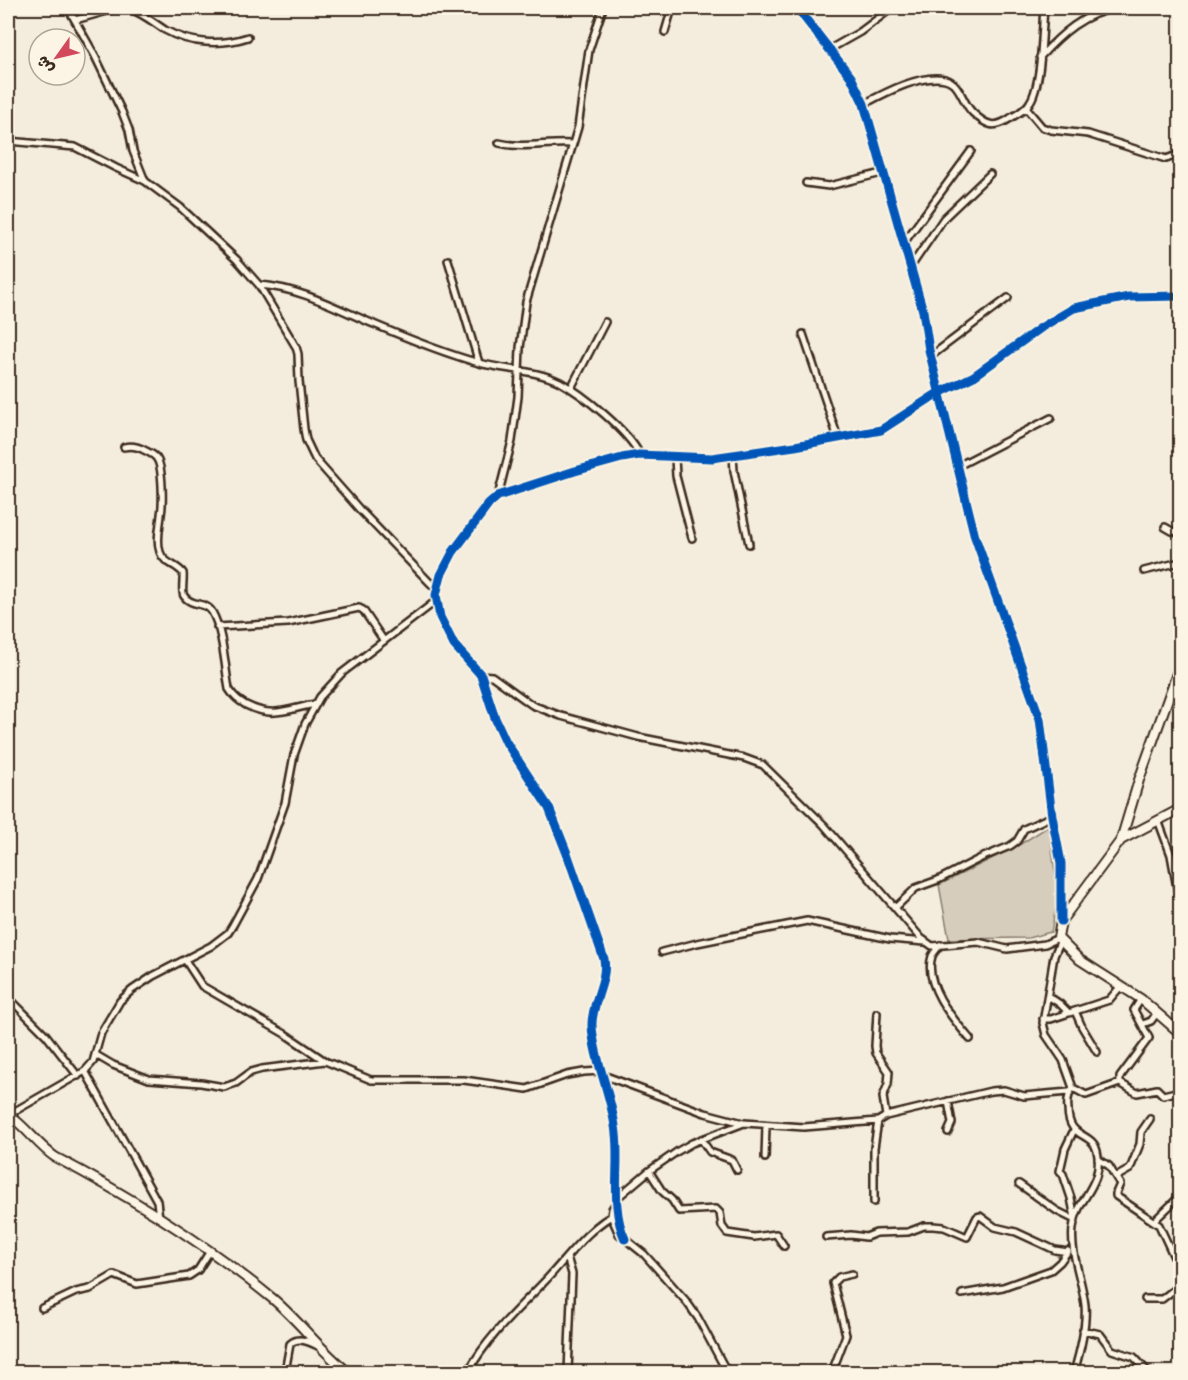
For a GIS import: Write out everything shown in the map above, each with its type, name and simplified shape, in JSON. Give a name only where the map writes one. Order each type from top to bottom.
[{"type":"street","points":[[68,8],[97,60],[126,123],[133,151],[145,181]]},
{"type":"street","points":[[75,20],[118,8]]},
{"type":"street","points":[[128,8],[166,30],[192,41],[213,42],[248,38]]},
{"type":"street","points":[[498,496],[512,441],[526,302],[573,144],[584,94],[589,50],[603,8]]},
{"type":"street","points":[[665,33],[672,8]]},
{"type":"street","points":[[796,8],[851,77],[864,104],[923,311],[931,356],[975,537],[1040,719],[1052,816],[1062,872],[1059,940],[1054,956],[1043,1027],[1063,1060],[1071,1090],[1068,1117],[1074,1130],[1095,1146],[1098,1159],[1096,1180],[1083,1201],[1073,1227],[1073,1246],[1085,1304],[1083,1330],[1074,1372]]},
{"type":"street","points":[[830,49],[860,32],[892,8]]},
{"type":"street","points":[[864,104],[914,82],[943,78],[955,83],[974,113],[990,125],[998,125],[1026,108],[1033,97],[1040,57],[1044,8]]},
{"type":"street","points":[[1040,57],[1057,38],[1074,25],[1095,13],[1116,8]]},
{"type":"street","points":[[1026,108],[1042,127],[1051,130],[1088,134],[1166,159],[1180,154]]},
{"type":"street","points":[[8,141],[75,147],[145,181],[201,226],[259,285],[298,354],[304,429],[306,441],[315,459],[360,510],[436,589]]},
{"type":"street","points":[[499,143],[521,147],[550,143],[573,144]]},
{"type":"street","points":[[903,244],[971,151]]},
{"type":"street","points":[[806,183],[829,186],[882,173]]},
{"type":"street","points":[[912,276],[912,265],[944,218],[990,174]]},
{"type":"street","points":[[448,260],[479,363]]},
{"type":"street","points":[[259,285],[272,286],[318,299],[375,325],[479,363],[545,376],[571,388],[618,428],[636,447],[640,455]]},
{"type":"street","points":[[626,1239],[618,1213],[616,1133],[592,1029],[592,1015],[605,969],[603,959],[557,824],[543,798],[506,742],[495,718],[481,675],[464,658],[449,637],[440,617],[436,589],[444,567],[482,512],[498,496],[585,468],[640,455],[712,458],[881,430],[941,392],[974,376],[1050,321],[1074,308],[1129,297],[1180,296]]},
{"type":"street","points":[[931,356],[1008,298]]},
{"type":"street","points":[[571,388],[604,322]]},
{"type":"street","points":[[803,334],[838,438]]},
{"type":"street","points":[[958,466],[1051,418]]},
{"type":"street","points":[[124,447],[139,447],[153,454],[158,460],[162,504],[158,549],[164,560],[183,573],[185,597],[208,608],[218,627],[229,689],[237,700],[266,714],[315,704]]},
{"type":"street","points":[[733,455],[734,471],[749,544]]},
{"type":"street","points":[[675,458],[676,476],[692,538]]},
{"type":"street","points":[[1165,527],[1180,532]]},
{"type":"street","points":[[1144,571],[1180,562]]},
{"type":"street","points":[[8,1115],[85,1071],[93,1062],[101,1034],[120,1001],[132,990],[153,976],[211,946],[228,933],[252,893],[285,803],[294,755],[315,704],[342,673],[436,601]]},
{"type":"street","points":[[218,627],[288,623],[359,608],[363,610],[384,641]]},
{"type":"street","points":[[1061,921],[1121,840],[1139,780],[1180,665]]},
{"type":"street","points":[[481,675],[492,676],[532,705],[561,716],[638,737],[712,750],[763,765],[824,825],[895,908],[932,946],[978,942],[1006,949],[1059,940]]},
{"type":"street","points":[[1121,840],[1180,809]]},
{"type":"street","points":[[895,908],[916,888],[1010,846],[1017,841],[1024,829],[1052,816]]},
{"type":"street","points":[[1158,820],[1171,855],[1180,904]]},
{"type":"street","points":[[662,952],[807,921],[890,939],[926,942]]},
{"type":"street","points":[[1059,940],[1080,960],[1141,999],[1180,1033]]},
{"type":"street","points":[[941,945],[933,954],[930,965],[937,994],[943,1006],[970,1039]]},
{"type":"street","points":[[185,960],[202,986],[285,1034],[325,1062],[371,1080],[464,1080],[527,1089],[567,1075],[584,1072],[603,1073],[705,1113],[744,1123],[804,1127],[878,1121],[886,1116],[992,1091],[1004,1090],[1024,1096],[1071,1090],[1092,1095],[1120,1083]]},
{"type":"street","points":[[1043,1018],[1051,1019],[1109,1000],[1121,986]]},
{"type":"street","points":[[1048,996],[1072,1012],[1097,1052]]},
{"type":"street","points":[[8,997],[46,1035],[78,1076]]},
{"type":"street","points":[[1120,1083],[1120,1077],[1149,1038],[1134,1010],[1141,999]]},
{"type":"street","points":[[1143,1024],[1151,1021],[1157,1013]]},
{"type":"street","points":[[877,1014],[874,1046],[888,1072],[888,1084],[883,1097],[886,1116]]},
{"type":"street","points":[[96,1055],[113,1065],[149,1079],[224,1087],[236,1083],[251,1072],[262,1069],[325,1062]]},
{"type":"street","points":[[85,1071],[157,1201],[159,1218]]},
{"type":"street","points":[[1120,1083],[1137,1094],[1157,1089],[1163,1095],[1180,1091]]},
{"type":"street","points":[[948,1101],[952,1123],[948,1132]]},
{"type":"street","points":[[8,1115],[15,1119],[43,1150],[159,1218],[210,1251],[274,1300],[348,1372]]},
{"type":"street","points":[[1116,1177],[1130,1169],[1140,1144],[1141,1132],[1150,1119]]},
{"type":"street","points":[[874,1202],[874,1148],[878,1121]]},
{"type":"street","points":[[727,1372],[686,1301],[644,1254],[619,1234],[611,1216],[617,1200],[650,1171],[678,1151],[701,1139],[744,1123]]},
{"type":"street","points":[[765,1158],[766,1126]]},
{"type":"street","points":[[1074,1130],[1065,1149],[1060,1171],[1071,1198],[1075,1220]]},
{"type":"street","points":[[701,1139],[710,1152],[732,1160],[737,1170]]},
{"type":"street","points":[[1098,1159],[1109,1166],[1120,1184],[1116,1196],[1154,1221],[1162,1229],[1180,1270]]},
{"type":"street","points":[[650,1171],[662,1191],[679,1211],[716,1209],[720,1213],[722,1226],[727,1233],[754,1237],[776,1234],[784,1246]]},
{"type":"street","points":[[1019,1184],[1057,1211],[1075,1220]]},
{"type":"street","points":[[1154,1221],[1180,1196]]},
{"type":"street","points":[[478,1372],[469,1370],[497,1330],[567,1257],[611,1216],[618,1213]]},
{"type":"street","points":[[826,1237],[850,1234],[866,1237],[876,1233],[908,1232],[924,1226],[933,1226],[944,1227],[967,1237],[977,1217],[980,1216],[995,1227],[1016,1232],[1058,1251],[1068,1252]]},
{"type":"street","points":[[962,1294],[1003,1287],[1051,1270],[1073,1246]]},
{"type":"street","points":[[42,1308],[76,1292],[90,1289],[114,1275],[137,1284],[189,1276],[198,1270],[210,1251]]},
{"type":"street","points":[[567,1257],[572,1274],[568,1372]]},
{"type":"street","points":[[832,1372],[846,1335],[833,1284],[839,1277],[852,1274]]},
{"type":"street","points":[[1145,1299],[1162,1299],[1180,1285]]},
{"type":"street","points":[[1083,1330],[1100,1334],[1112,1350],[1134,1357],[1148,1372]]},
{"type":"street","points":[[285,1372],[290,1344],[293,1341],[302,1340],[320,1346]]},
{"type":"shaded area","points":[[1049,826],[1058,897],[1051,932],[1028,938],[949,939],[939,885],[1019,845]]},
{"type":"cycle path","points":[[797,8],[851,77],[864,104],[923,311],[929,350],[975,537],[1040,719],[1052,816],[1061,863],[1061,921]]},
{"type":"cycle path","points":[[625,1239],[618,1214],[617,1147],[614,1120],[596,1053],[592,1026],[592,1017],[604,976],[604,959],[549,808],[506,742],[495,718],[481,675],[454,645],[440,617],[436,595],[441,575],[453,552],[489,504],[498,496],[575,471],[639,455],[712,458],[881,430],[935,395],[974,376],[1042,327],[1074,308],[1129,297],[1180,296]]}]
